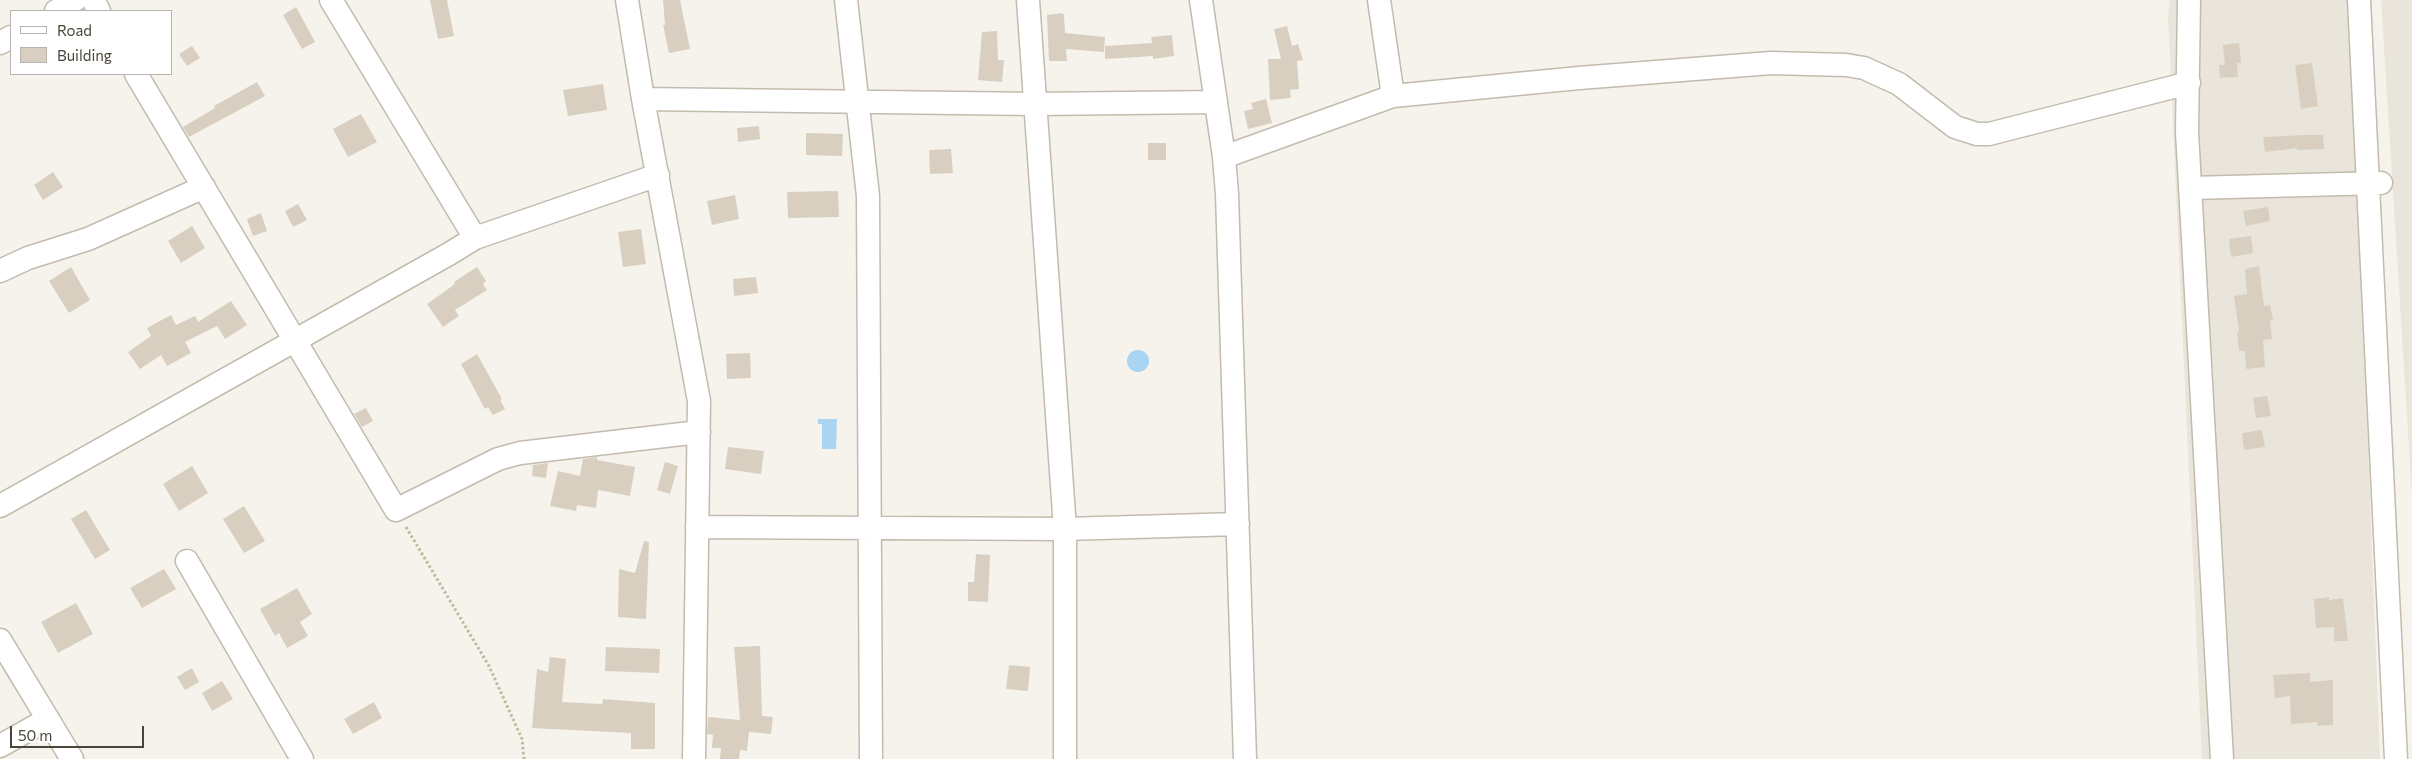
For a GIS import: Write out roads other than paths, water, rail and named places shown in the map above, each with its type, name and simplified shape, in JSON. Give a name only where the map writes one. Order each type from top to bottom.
[{"type":"street","points":[[58,10],[76,0]]},
{"type":"street","points":[[331,0],[475,238]]},
{"type":"street","points":[[627,0],[643,99],[700,401],[694,759]]},
{"type":"street","points":[[846,0],[868,196],[872,759]]},
{"type":"street","points":[[1028,0],[1065,529],[1065,759]]},
{"type":"street","points":[[1201,0],[1224,157],[1245,759]]},
{"type":"street","points":[[1379,0],[1393,96]]},
{"type":"street","points":[[2189,0],[2188,132],[2190,188],[2222,759]]},
{"type":"street","points":[[2359,0],[2374,183],[2409,759]]},
{"type":"street","points":[[2372,0],[2374,183],[2396,759]]},
{"type":"street","points":[[1224,157],[1393,96],[1578,78],[1762,64],[1846,65],[1880,74],[1899,84],[1955,127],[1977,134],[1989,134],[2189,83]]},
{"type":"street","points":[[137,75],[396,510],[498,459],[520,453],[699,432]]},
{"type":"street","points":[[643,99],[1036,104],[1216,102]]},
{"type":"street","points":[[0,506],[475,238],[658,175]]},
{"type":"street","points":[[2190,188],[2374,183]]},
{"type":"street","points":[[0,271],[28,258],[88,239],[204,187]]},
{"type":"street","points":[[697,527],[870,526],[1065,529],[1238,524]]},
{"type":"street","points":[[187,561],[302,759]]},
{"type":"street","points":[[0,640],[72,759]]},
{"type":"street","points":[[0,746],[48,718]]},
{"type":"water","points":[[1138,350],[1146,353],[1149,361],[1146,369],[1138,372],[1130,369],[1127,361],[1130,353]]},
{"type":"water","points":[[818,419],[837,419],[836,449],[822,449],[822,424],[818,424]]}]
